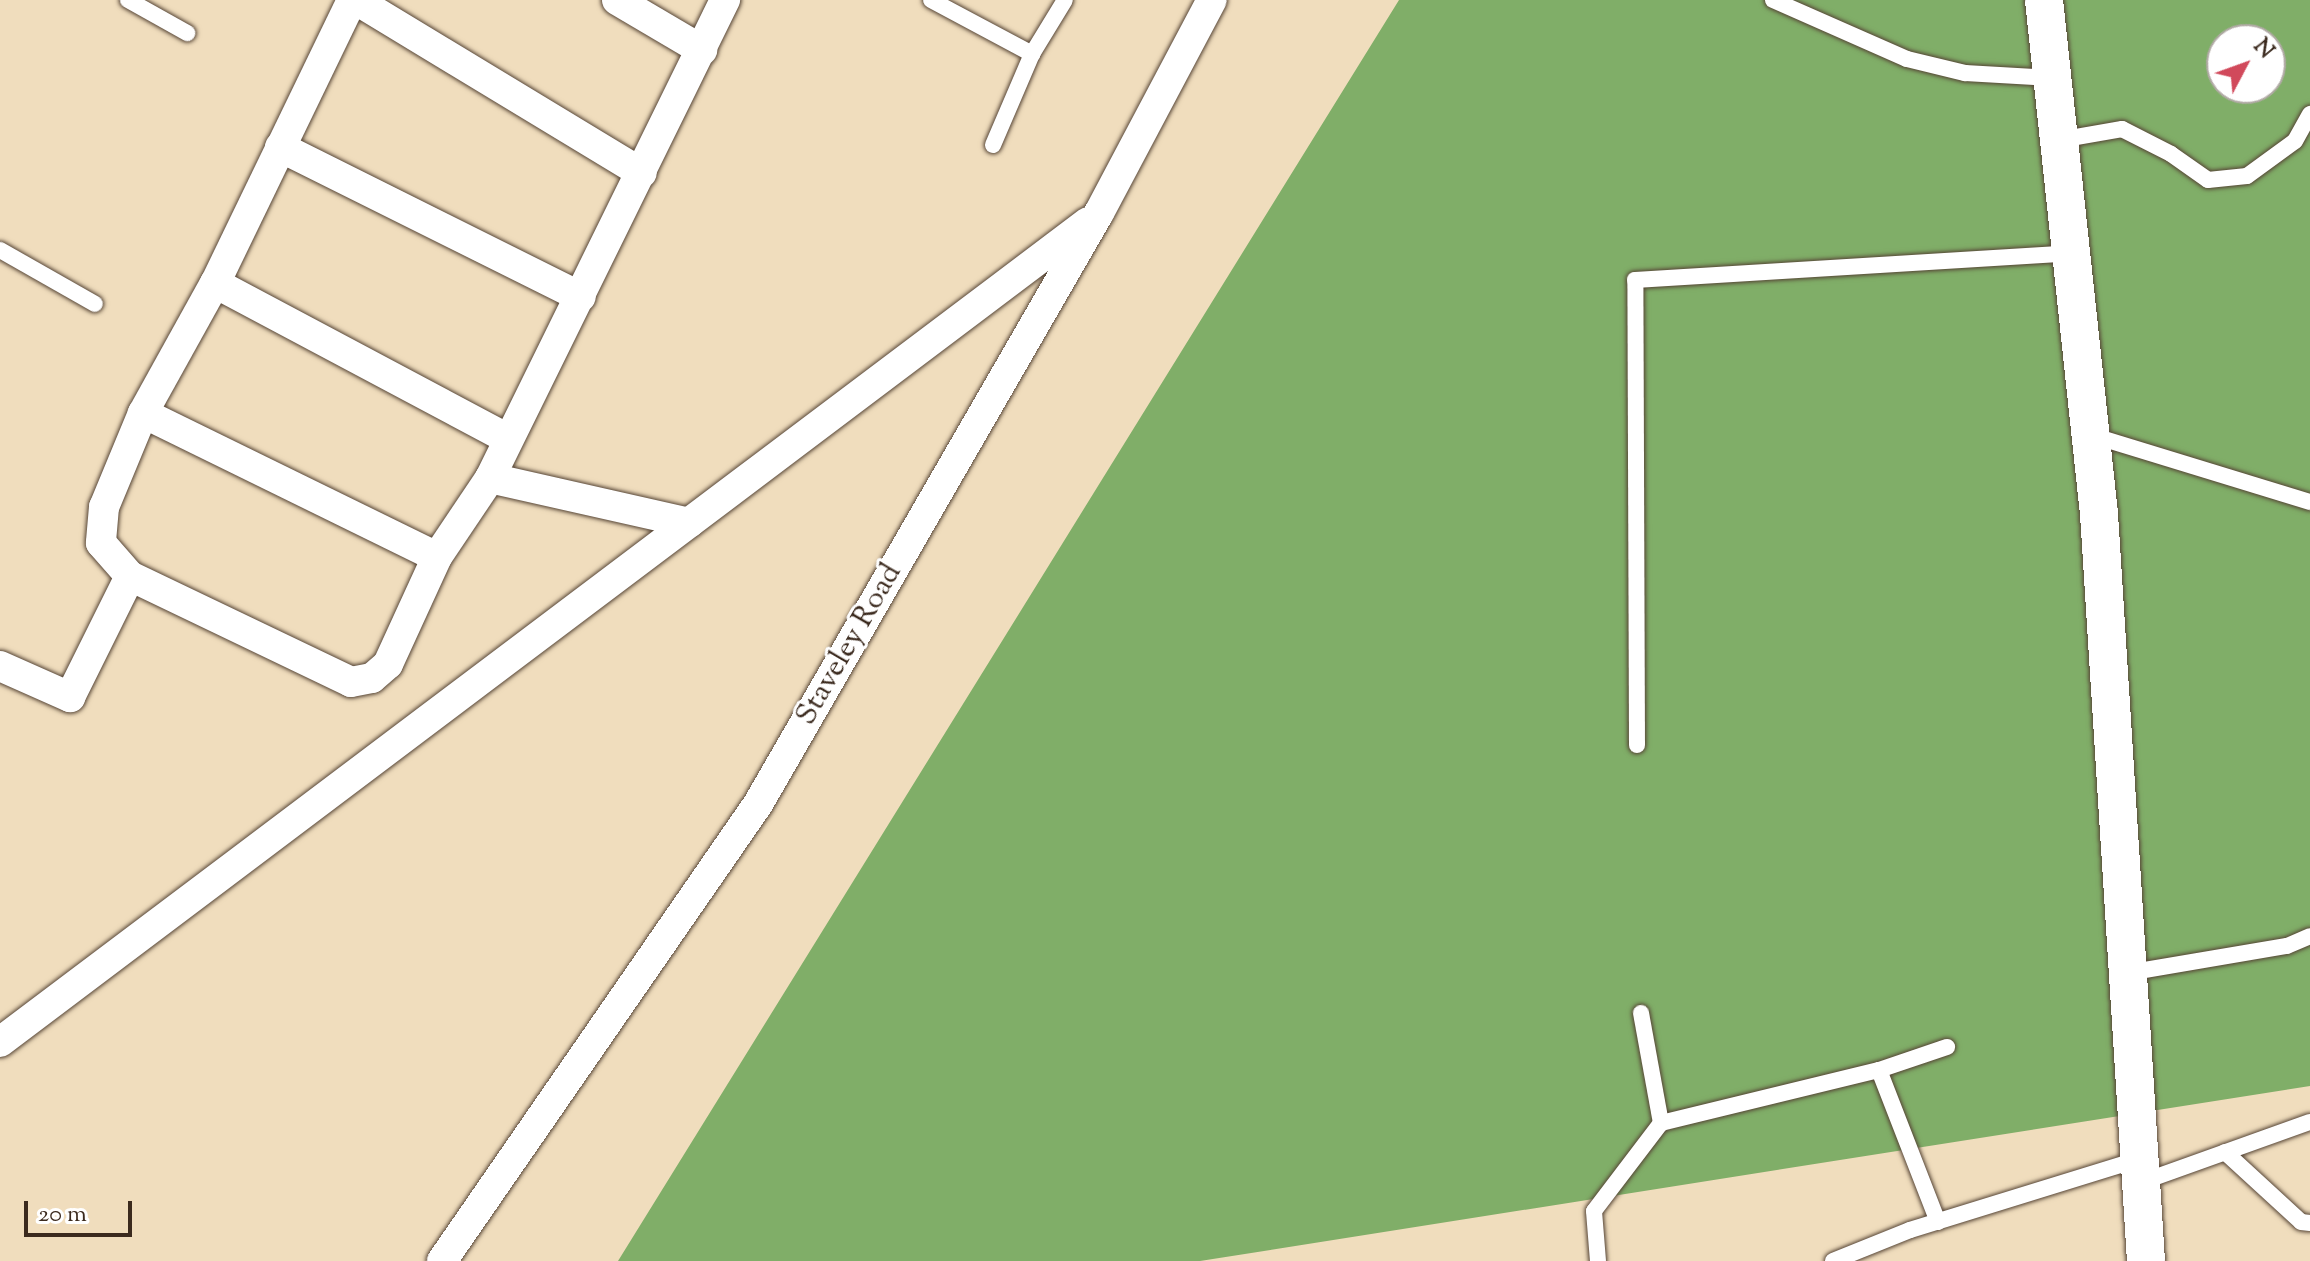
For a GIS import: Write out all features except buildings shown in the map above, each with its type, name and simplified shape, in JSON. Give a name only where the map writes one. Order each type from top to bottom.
[{"type":"street","points":[[642,173],[354,0],[215,283],[143,413],[104,507],[101,543],[130,576],[351,682],[372,678],[388,664],[437,557],[490,478],[507,438],[581,297],[642,173],[702,50],[725,0]]},
{"type":"street","points":[[617,0],[702,50]]},
{"type":"street","name":"Staveley Road","points":[[442,1261],[758,804],[1099,213],[1212,0]]},
{"type":"street","points":[[2044,0],[2091,435],[2146,1261]]},
{"type":"street","points":[[280,147],[581,297]]},
{"type":"street","points":[[0,1042],[1099,213]]},
{"type":"street","points":[[215,283],[507,438]]},
{"type":"street","points":[[143,413],[437,557]]},
{"type":"street","points":[[490,478],[689,523]]},
{"type":"street","points":[[0,666],[70,697],[130,576]]},
{"type":"lane","points":[[128,0],[187,33]]},
{"type":"lane","points":[[931,0],[1032,54]]},
{"type":"lane","points":[[993,145],[1032,54],[1065,0]]},
{"type":"lane","points":[[1773,0],[1907,59],[1965,73],[2052,78]]},
{"type":"lane","points":[[2059,140],[2122,129],[2171,154],[2208,180],[2247,176],[2295,141],[2310,114]]},
{"type":"lane","points":[[0,250],[95,304]]},
{"type":"lane","points":[[1637,745],[1635,280],[2071,253]]},
{"type":"lane","points":[[2091,435],[2310,502]]},
{"type":"lane","points":[[2127,973],[2287,946],[2310,936]]},
{"type":"lane","points":[[1641,1013],[1661,1123]]},
{"type":"lane","points":[[1598,1261],[1594,1211],[1661,1123],[1879,1070],[1947,1047]]},
{"type":"lane","points":[[1879,1070],[1938,1222]]},
{"type":"lane","points":[[1833,1261],[1938,1222],[2225,1152],[2310,1122]]},
{"type":"lane","points":[[2225,1152],[2301,1222],[2310,1223]]},
{"type":"green space","points":[[1399,0],[2310,0],[2310,1086],[1200,1261],[618,1261]]}]
